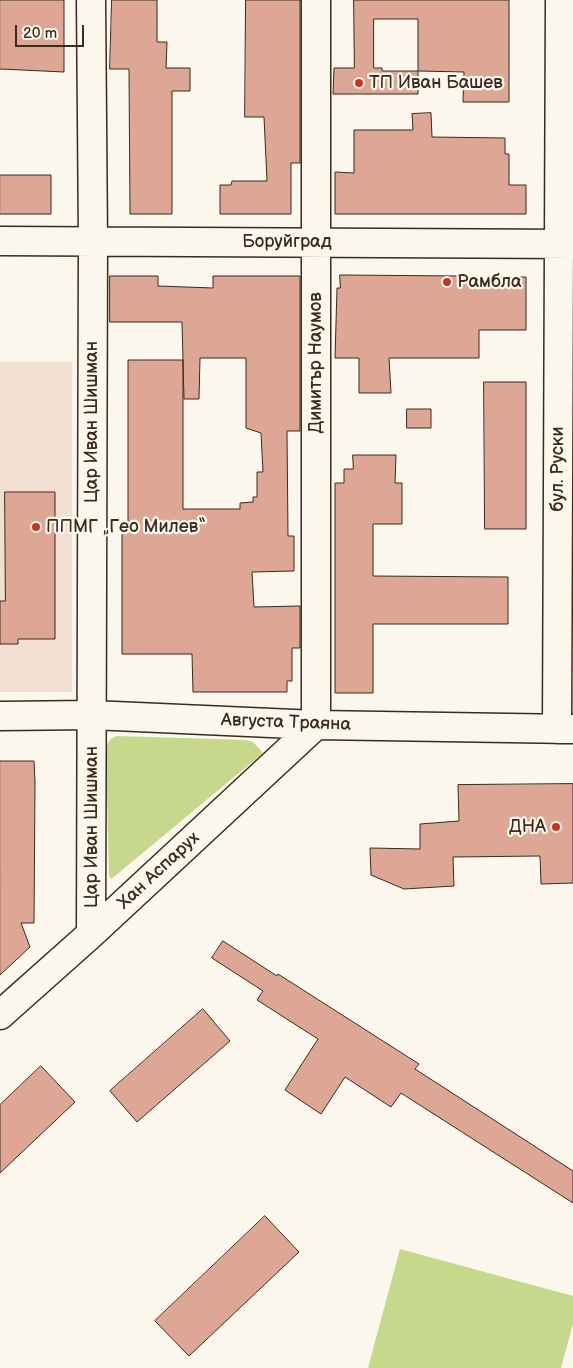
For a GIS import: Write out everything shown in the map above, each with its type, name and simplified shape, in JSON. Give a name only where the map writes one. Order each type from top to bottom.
[{"type":"street","name":"Цар Иван Шишман","points":[[91,0],[93,241],[91,934]]},
{"type":"street","name":"Димитър Наумов","points":[[316,0],[316,725]]},
{"type":"street","name":"бул. Руски","points":[[560,0],[566,244],[565,729]]},
{"type":"street","name":"Боруйград","points":[[0,241],[566,244]]},
{"type":"street","name":"Августа Траяна","points":[[0,716],[92,715],[316,725],[565,729]]},
{"type":"street","name":"Хан Аспарух","points":[[0,1015],[91,934],[316,725]]},
{"type":"shaded area","name":"ППМГ „Гео Милев“","points":[[0,362],[72,362],[72,692],[0,692]]},
{"type":"green space","points":[[117,736],[246,740],[253,742],[263,753],[111,879],[109,876],[106,748],[110,740]]},
{"type":"green space","points":[[400,1249],[573,1296],[573,1324],[561,1368],[368,1368]]},
{"type":"building","points":[[0,0],[64,0],[64,72],[0,69]]},
{"type":"building","points":[[112,0],[157,0],[157,42],[167,42],[166,68],[190,68],[190,91],[172,91],[172,214],[130,214],[129,69],[110,69]]},
{"type":"building","points":[[246,0],[300,0],[300,163],[291,163],[291,214],[220,214],[220,185],[231,185],[232,181],[267,181],[264,117],[245,117]]},
{"type":"building","points":[[354,0],[509,0],[509,102],[463,102],[464,72],[418,71],[418,94],[333,94],[334,68],[354,68]],"holes":[[[374,19],[418,19],[418,71],[382,71],[382,68],[374,68]]]},
{"type":"building","points":[[431,113],[432,137],[505,138],[505,154],[509,154],[509,185],[526,185],[526,214],[335,214],[335,172],[354,173],[354,130],[413,130],[412,114]]},
{"type":"building","points":[[0,175],[51,175],[51,214],[0,214]]},
{"type":"building","points":[[340,275],[460,276],[489,283],[489,277],[526,277],[526,330],[479,330],[479,358],[389,358],[391,393],[359,393],[359,358],[335,358],[337,288],[340,288]]},
{"type":"building","points":[[110,276],[158,276],[158,286],[213,288],[213,276],[300,276],[300,431],[287,431],[288,536],[294,536],[294,571],[252,572],[254,607],[300,606],[300,648],[292,648],[292,681],[287,681],[287,692],[193,692],[192,654],[122,654],[122,529],[128,529],[128,360],[183,360],[182,322],[110,322]],"holes":[[[200,358],[246,358],[246,428],[261,433],[263,472],[257,472],[257,497],[253,497],[253,502],[240,503],[240,509],[183,509],[183,361],[184,399],[199,399]]]},
{"type":"building","points":[[484,382],[526,382],[526,529],[485,529]]},
{"type":"building","points":[[407,409],[431,409],[431,428],[407,428]]},
{"type":"building","points":[[353,455],[396,455],[395,483],[402,483],[402,524],[373,524],[373,576],[508,577],[508,624],[373,624],[373,693],[335,693],[335,483],[344,483],[344,469],[353,469]]},
{"type":"building","points":[[5,492],[55,492],[55,639],[18,639],[18,644],[0,644],[0,601],[5,601]]},
{"type":"building","points":[[0,761],[34,761],[35,782],[34,923],[21,923],[30,947],[0,975]]},
{"type":"building","points":[[573,784],[573,883],[541,884],[540,856],[453,857],[454,886],[404,889],[371,875],[370,848],[420,849],[420,824],[459,821],[458,785]]},
{"type":"building","points":[[223,941],[419,1064],[415,1069],[573,1171],[573,1203],[401,1093],[391,1107],[345,1077],[321,1114],[285,1090],[318,1039],[257,1000],[263,991],[212,958]]},
{"type":"building","points":[[203,1009],[230,1041],[137,1122],[110,1091]]},
{"type":"building","points":[[41,1066],[75,1102],[0,1173],[0,1105]]},
{"type":"building","points":[[265,1216],[299,1252],[189,1356],[155,1321]]},
{"type":"place","name":"ТП Иван Башев","points":[[359,83]]},
{"type":"place","name":"Рамбла","points":[[447,282]]},
{"type":"place","name":"ППМГ „Гео Милев“","points":[[36,527]]},
{"type":"place","name":"ДНА","points":[[556,827]]}]
